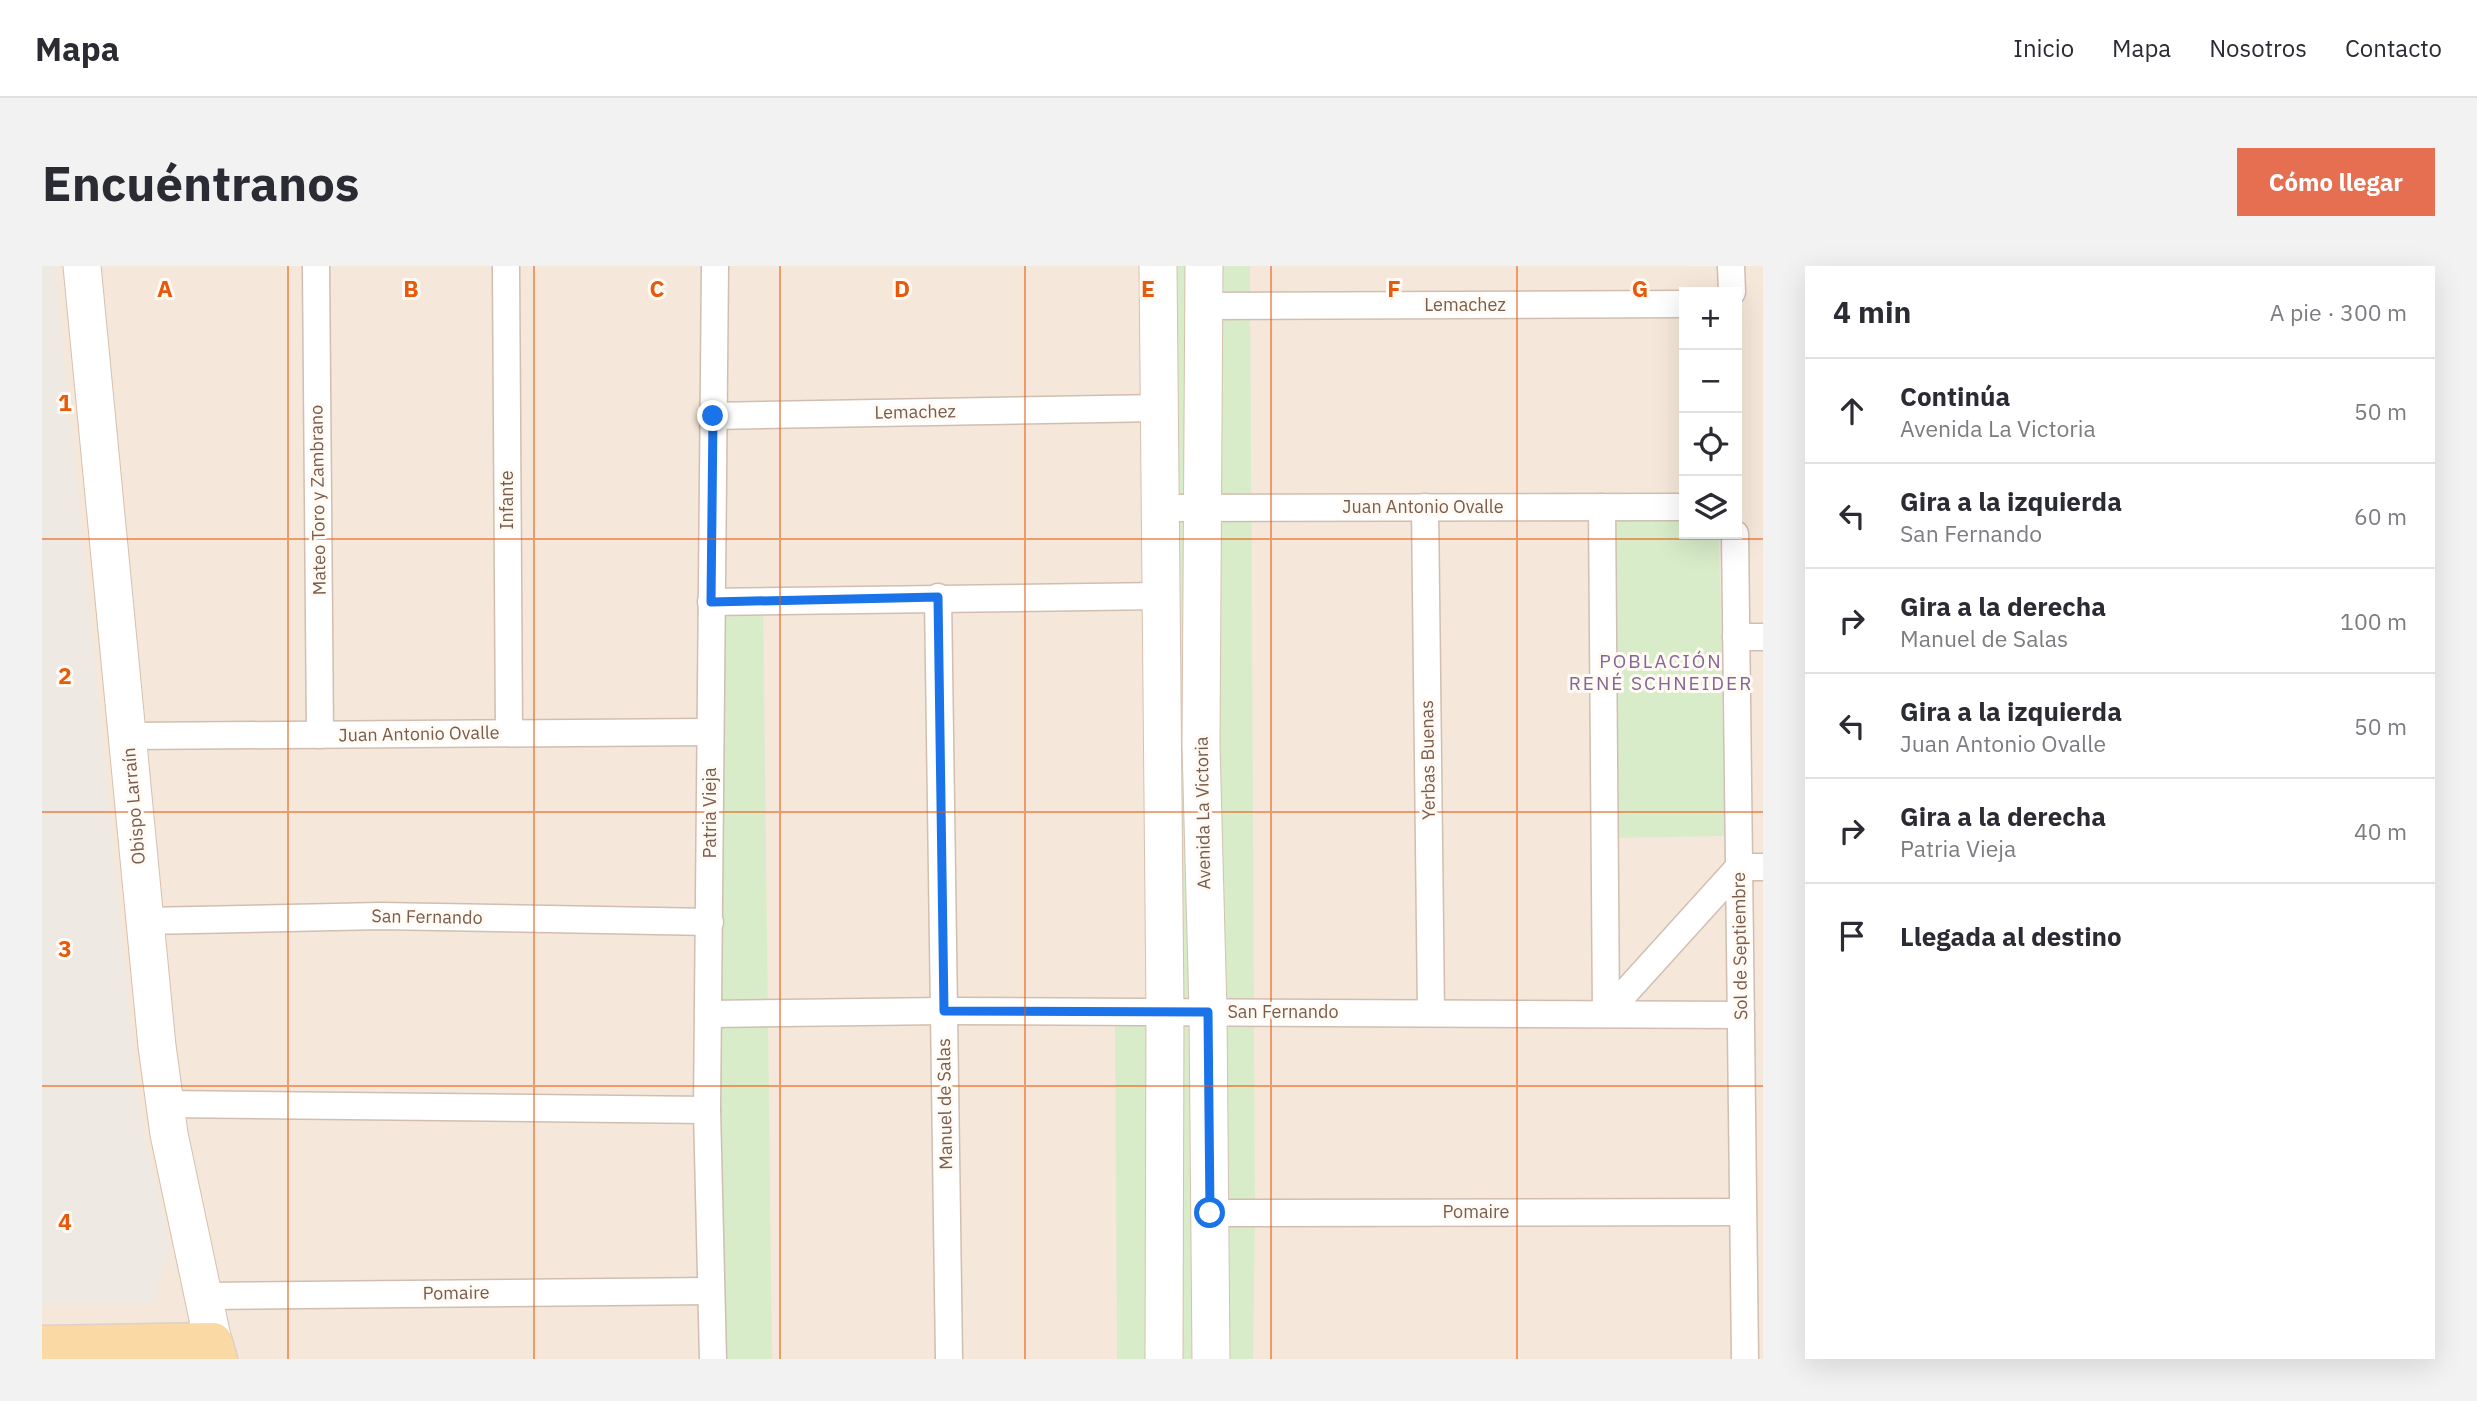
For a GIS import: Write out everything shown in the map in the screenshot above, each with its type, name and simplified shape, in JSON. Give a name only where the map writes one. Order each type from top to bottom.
[{"type":"main road","name":"Obispo Larraín","points":[[82,266],[157,1046],[165,1104],[215,1350]]},
{"type":"main road","points":[[1158,266],[1165,1012],[1164,1359]]},
{"type":"main road","name":"Avenida La Victoria","points":[[1204,266],[1201,744],[1208,1012],[1211,1359]]},
{"type":"main road","points":[[42,1345],[215,1350]]},
{"type":"street","name":"Mateo Toro y Zambrano","points":[[316,266],[320,735]]},
{"type":"street","name":"Infante","points":[[506,266],[509,733]]},
{"type":"street","name":"Patria Vieja","points":[[713,1359],[707,1110],[715,266]]},
{"type":"street","points":[[1731,266],[1732,287]]},
{"type":"street","name":"Lemachez","points":[[1203,306],[1679,304]]},
{"type":"street","name":"Lemachez","points":[[713,416],[1159,408]]},
{"type":"street","name":"Yerbas Buenas","points":[[1426,507],[1431,1013]]},
{"type":"street","points":[[1602,507],[1606,1014]]},
{"type":"street","name":"Juan Antonio Ovalle","points":[[1161,508],[1679,507]]},
{"type":"street","name":"Sol de Septiembre","points":[[1735,539],[1736,637],[1751,867],[1741,1015],[1745,1359]]},
{"type":"street","points":[[711,602],[1162,596]]},
{"type":"street","name":"Manuel de Salas","points":[[938,597],[949,1359]]},
{"type":"street","points":[[1736,637],[1763,636]]},
{"type":"street","name":"Juan Antonio Ovalle","points":[[128,736],[710,732]]},
{"type":"street","points":[[1606,1014],[1751,867]]},
{"type":"street","name":"San Fernando","points":[[145,921],[380,916],[710,922]]},
{"type":"street","name":"San Fernando","points":[[709,1014],[944,1011],[1741,1015]]},
{"type":"street","points":[[165,1104],[707,1110]]},
{"type":"street","name":"Pomaire","points":[[1210,1213],[1743,1212]]},
{"type":"street","name":"Pomaire","points":[[203,1296],[710,1291]]},
{"type":"shaded area","points":[[42,266],[1763,266],[1763,1359],[42,1359]]},
{"type":"shaded area","points":[[42,266],[55,266],[139,1109],[170,1247],[153,1304],[42,1304]]},
{"type":"green space","points":[[1158,266],[1250,266],[1255,1213],[1253,1359],[1117,1359],[1115,1014],[1165,1012]]},
{"type":"green space","points":[[1679,500],[1679,539],[1719,539],[1725,836],[1612,838],[1606,502]]},
{"type":"green space","points":[[763,601],[772,1359],[713,1359],[711,602]]},
{"type":"district","name":"POBLACIÓN RENÉ SCHNEIDER","points":[[1661,672]]},
{"type":"route","points":[[713,416],[711,602],[938,597],[944,1011],[1208,1012],[1210,1213]]}]
